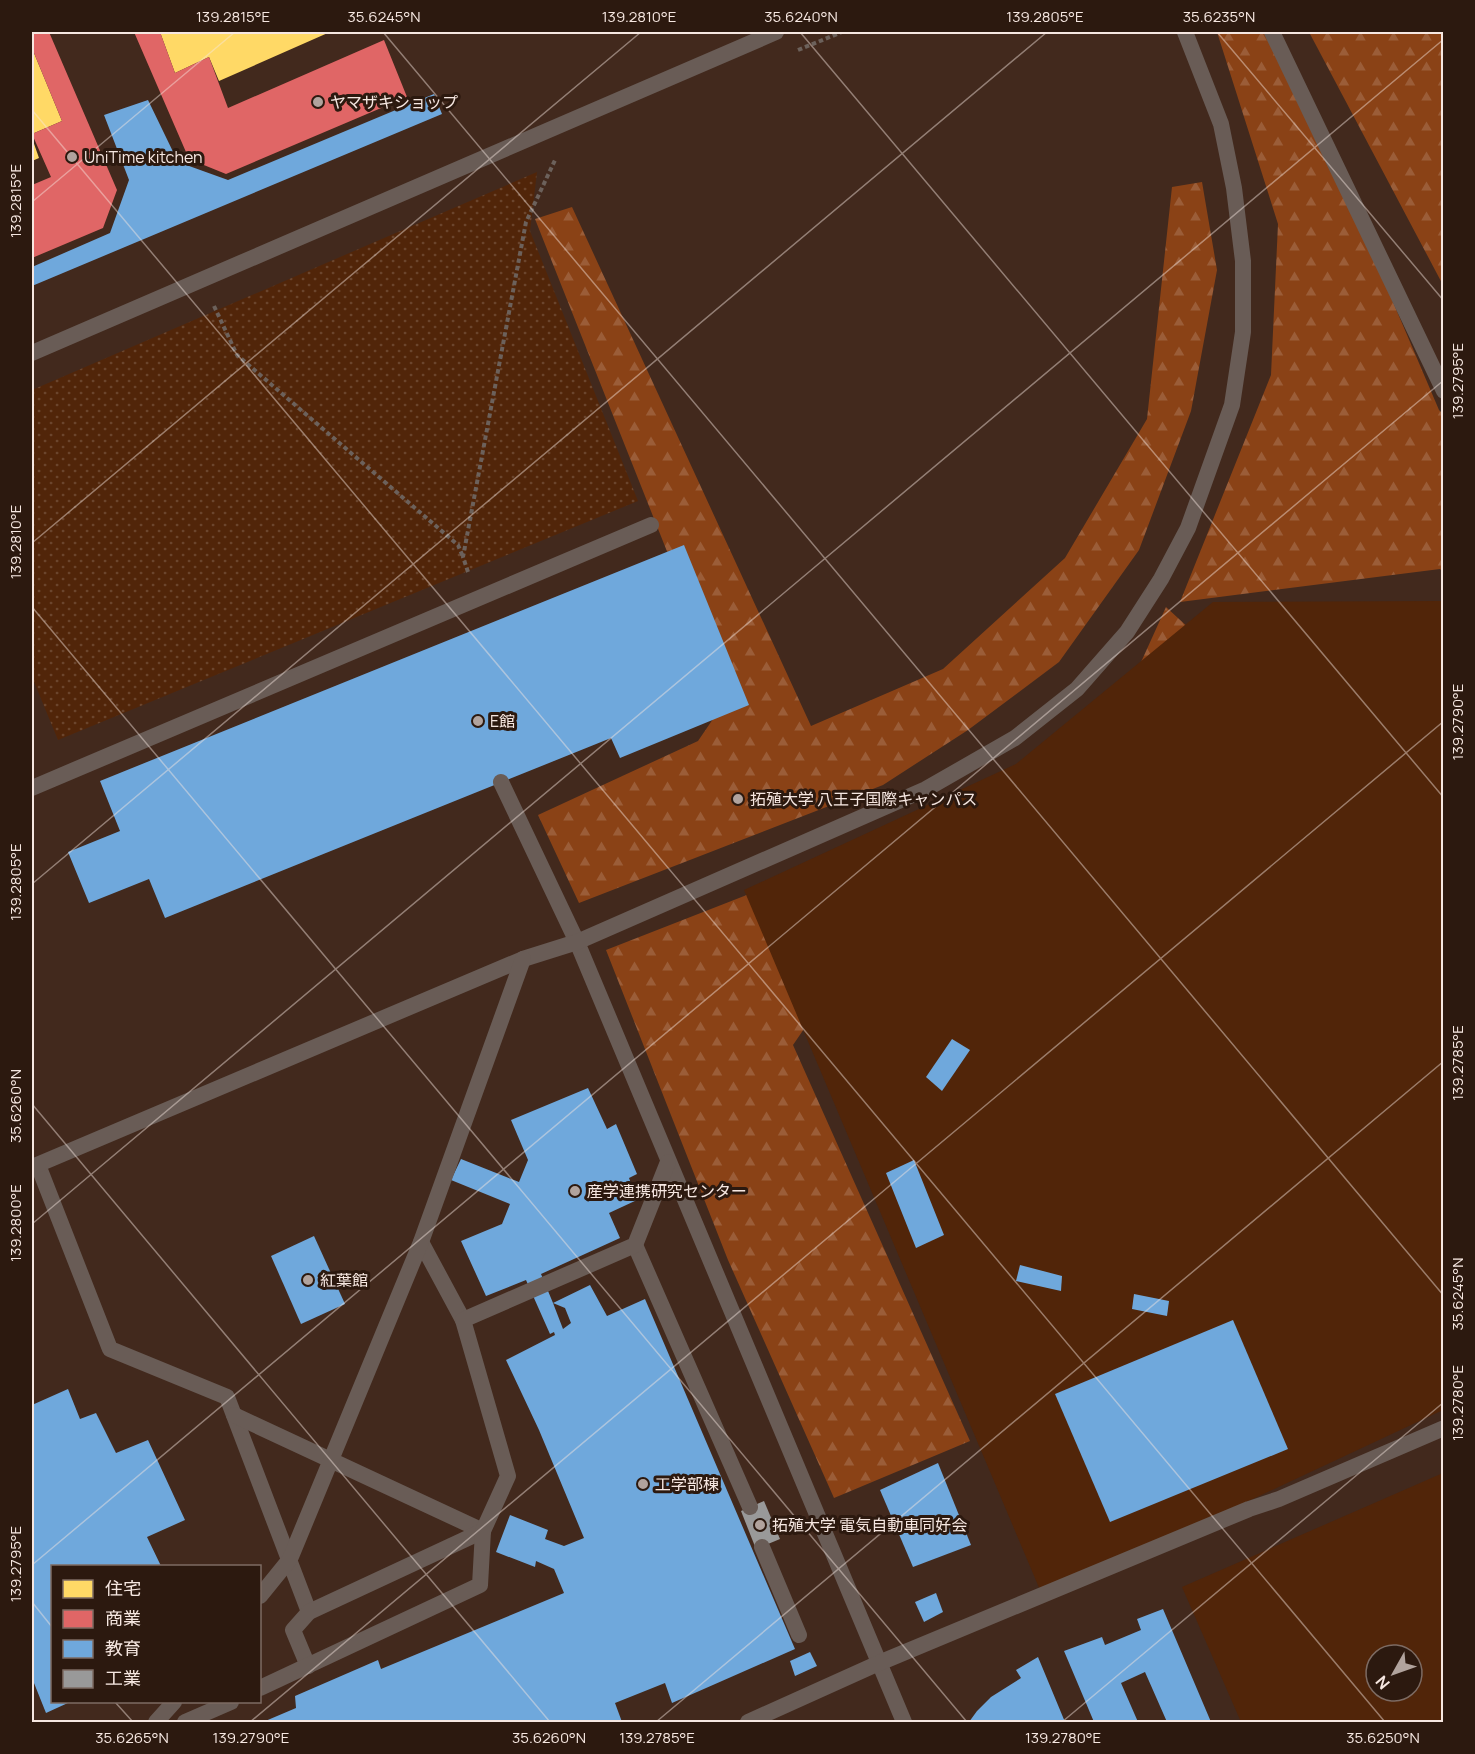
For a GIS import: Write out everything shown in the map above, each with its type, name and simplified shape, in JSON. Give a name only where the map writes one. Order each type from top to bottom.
[{"type":"lane","points":[[32,353],[776,32]]},
{"type":"lane","points":[[309,1612],[227,1397],[110,1349],[35,1166],[522,959],[577,942],[936,783],[1015,738],[1077,689],[1127,632],[1161,579],[1188,528],[1232,405],[1243,332],[1243,261],[1234,188],[1221,124],[1185,32]]},
{"type":"lane","points":[[1272,32],[1443,391]]},
{"type":"lane","points":[[32,788],[651,525]]},
{"type":"lane","points":[[501,782],[577,942],[904,1722]]},
{"type":"lane","points":[[261,1595],[290,1559],[421,1242],[522,959]]},
{"type":"lane","points":[[463,1320],[635,1245],[668,1162]]},
{"type":"lane","points":[[261,1688],[480,1585],[483,1531],[508,1476],[463,1320],[421,1242]]},
{"type":"lane","points":[[635,1245],[750,1507]]},
{"type":"lane","points":[[234,1415],[483,1531]]},
{"type":"lane","points":[[748,1722],[879,1664],[1249,1509],[1280,1499],[1443,1428]]},
{"type":"lane","points":[[308,1666],[294,1630],[309,1612],[483,1531]]},
{"type":"lane","points":[[762,1547],[799,1635]]},
{"type":"lane","points":[[156,1722],[172,1703]]},
{"type":"lane","points":[[185,1722],[227,1703]]},
{"type":"path","points":[[463,557],[525,222],[560,150]]},
{"type":"path","points":[[209,297],[237,355],[458,545],[476,600]]},
{"type":"shaded area","name":"拓殖大学 八王子国際キャンパス","points":[[32,32],[1443,32],[1443,1722],[32,1722]]},
{"type":"shaded area","points":[[537,172],[530,231],[638,501],[58,740],[32,677],[32,390]]},
{"type":"shaded area","points":[[1443,601],[1443,1410],[1043,1597],[744,890],[1016,764],[1213,602]]},
{"type":"shaded area","points":[[1443,1473],[1443,1722],[1241,1722],[1182,1587]]},
{"type":"green space","points":[[1217,32],[1278,32],[1439,410],[1443,414],[1443,572],[1440,569],[1180,602],[1271,375],[1278,224]]},
{"type":"green space","points":[[1309,32],[1443,32],[1443,285]]},
{"type":"green space","points":[[1202,182],[1217,270],[1191,411],[1139,550],[1059,662],[968,730],[883,785],[579,903],[538,815],[698,741],[726,700],[535,219],[572,207],[811,726],[943,669],[1065,558],[1147,419],[1172,187]]},
{"type":"green space","points":[[1166,607],[1204,642],[922,856],[793,1045],[970,1441],[834,1498],[728,1260],[606,950],[985,802],[1137,671]]},
{"type":"building: 住宅","points":[[160,32],[330,32],[219,81],[209,57],[175,73]]},
{"type":"building: 住宅","points":[[34,53],[62,121],[32,134],[32,54]]},
{"type":"building: 住宅","points":[[32,138],[39,158],[32,161]]},
{"type":"building: 商業","name":"UniTime kitchen","points":[[32,32],[49,32],[117,190],[103,228],[32,258],[32,185],[51,177],[32,134],[62,121],[34,53],[32,54]]},
{"type":"building: 商業","name":"ヤマザキショップ","points":[[134,32],[160,32],[175,73],[209,57],[228,108],[384,40],[407,97],[226,174],[189,159]]},
{"type":"building: 教育","points":[[434,94],[442,114],[32,286],[32,267],[110,233],[129,180],[104,115],[148,100],[178,162],[228,180]]},
{"type":"building: 教育","name":"E館","points":[[684,545],[749,705],[620,758],[611,738],[165,918],[149,879],[89,903],[68,852],[120,831],[100,781]]},
{"type":"building: 教育","points":[[952,1039],[970,1050],[942,1091],[926,1077]]},
{"type":"building: 教育","name":"工学部棟","points":[[588,1088],[607,1129],[616,1124],[637,1174],[629,1178],[637,1200],[609,1213],[620,1238],[541,1274],[553,1303],[590,1285],[607,1316],[645,1299],[795,1649],[672,1703],[665,1683],[615,1703],[622,1722],[263,1722],[296,1708],[295,1696],[378,1660],[381,1669],[564,1593],[554,1569],[536,1561],[535,1567],[496,1552],[510,1515],[548,1530],[545,1539],[564,1546],[584,1538],[539,1430],[506,1360],[555,1335],[554,1332],[550,1334],[526,1280],[486,1296],[461,1241],[502,1224],[510,1204],[451,1180],[461,1159],[519,1182],[528,1160],[511,1120]],"holes":[[[553,1303],[565,1308],[571,1323],[563,1329]]]},
{"type":"building: 教育","points":[[914,1160],[944,1235],[916,1248],[886,1173]]},
{"type":"building: 教育","name":"紅葉館","points":[[314,1236],[345,1304],[301,1324],[271,1256]]},
{"type":"building: 教育","points":[[1020,1265],[1062,1276],[1061,1291],[1016,1281]]},
{"type":"building: 教育","points":[[1134,1294],[1169,1301],[1167,1316],[1132,1309]]},
{"type":"building: 教育","points":[[1233,1320],[1288,1449],[1110,1522],[1055,1394]]},
{"type":"building: 教育","points":[[68,1389],[80,1419],[96,1413],[116,1453],[148,1440],[185,1520],[147,1537],[161,1565],[51,1565],[51,1703],[68,1703],[46,1713],[32,1678],[32,1405]]},
{"type":"building: 教育","points":[[938,1463],[971,1545],[913,1567],[880,1490]]},
{"type":"building: 教育","points":[[936,1593],[943,1612],[924,1622],[915,1602]]},
{"type":"building: 教育","points":[[1163,1609],[1211,1722],[1167,1722],[1145,1672],[1121,1683],[1138,1722],[1094,1722],[1064,1651],[1102,1637],[1105,1645],[1141,1630],[1137,1619]]},
{"type":"building: 教育","points":[[810,1652],[817,1666],[795,1676],[790,1661]]},
{"type":"building: 教育","points":[[1038,1657],[1065,1722],[969,1722],[991,1697],[1021,1678],[1016,1670]]},
{"type":"building: 工業","name":"拓殖大学 電気自動車同好会","points":[[764,1501],[780,1539],[756,1549],[741,1511]]},
{"type":"place","name":"ヤマザキショップ","points":[[318,102]]},
{"type":"place","name":"UniTime kitchen","points":[[72,157]]},
{"type":"place","name":"E館","points":[[478,721]]},
{"type":"place","name":"拓殖大学 八王子国際キャンパス","points":[[738,799]]},
{"type":"place","name":"産学連携研究センター","points":[[575,1191]]},
{"type":"place","name":"紅葉館","points":[[308,1280]]},
{"type":"place","name":"工学部棟","points":[[643,1484]]},
{"type":"place","name":"拓殖大学 電気自動車同好会","points":[[760,1525]]}]
